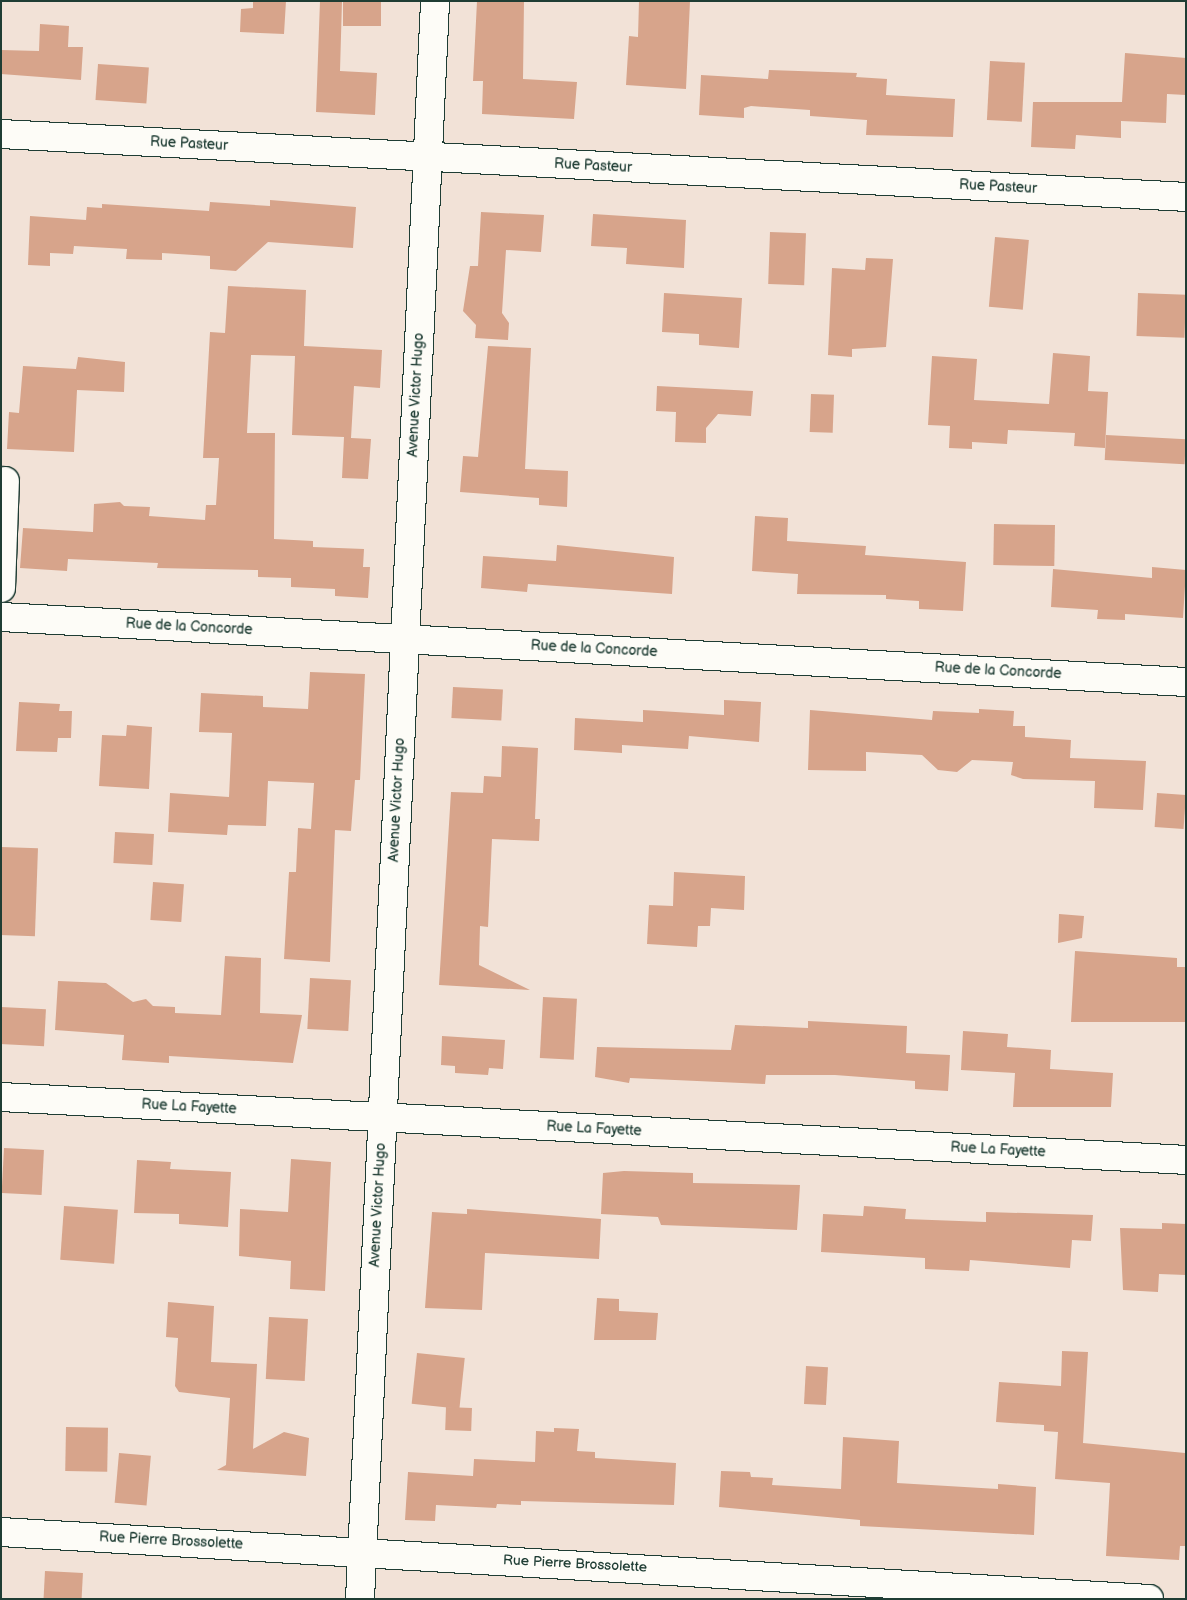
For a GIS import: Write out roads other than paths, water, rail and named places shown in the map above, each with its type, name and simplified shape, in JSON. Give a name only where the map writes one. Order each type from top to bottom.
[{"type":"street","name":"Avenue Victor Hugo","points":[[360,1599],[435,1]]},
{"type":"street","name":"Rue Pasteur","points":[[1,134],[1186,197]]},
{"type":"street","points":[[1,588],[5,480]]},
{"type":"street","name":"Rue de la Concorde","points":[[1,617],[1186,682]]},
{"type":"street","name":"Rue La Fayette","points":[[1,1097],[1186,1160]]},
{"type":"street","name":"Rue Pierre Brossolette","points":[[1,1532],[1149,1599]]}]
